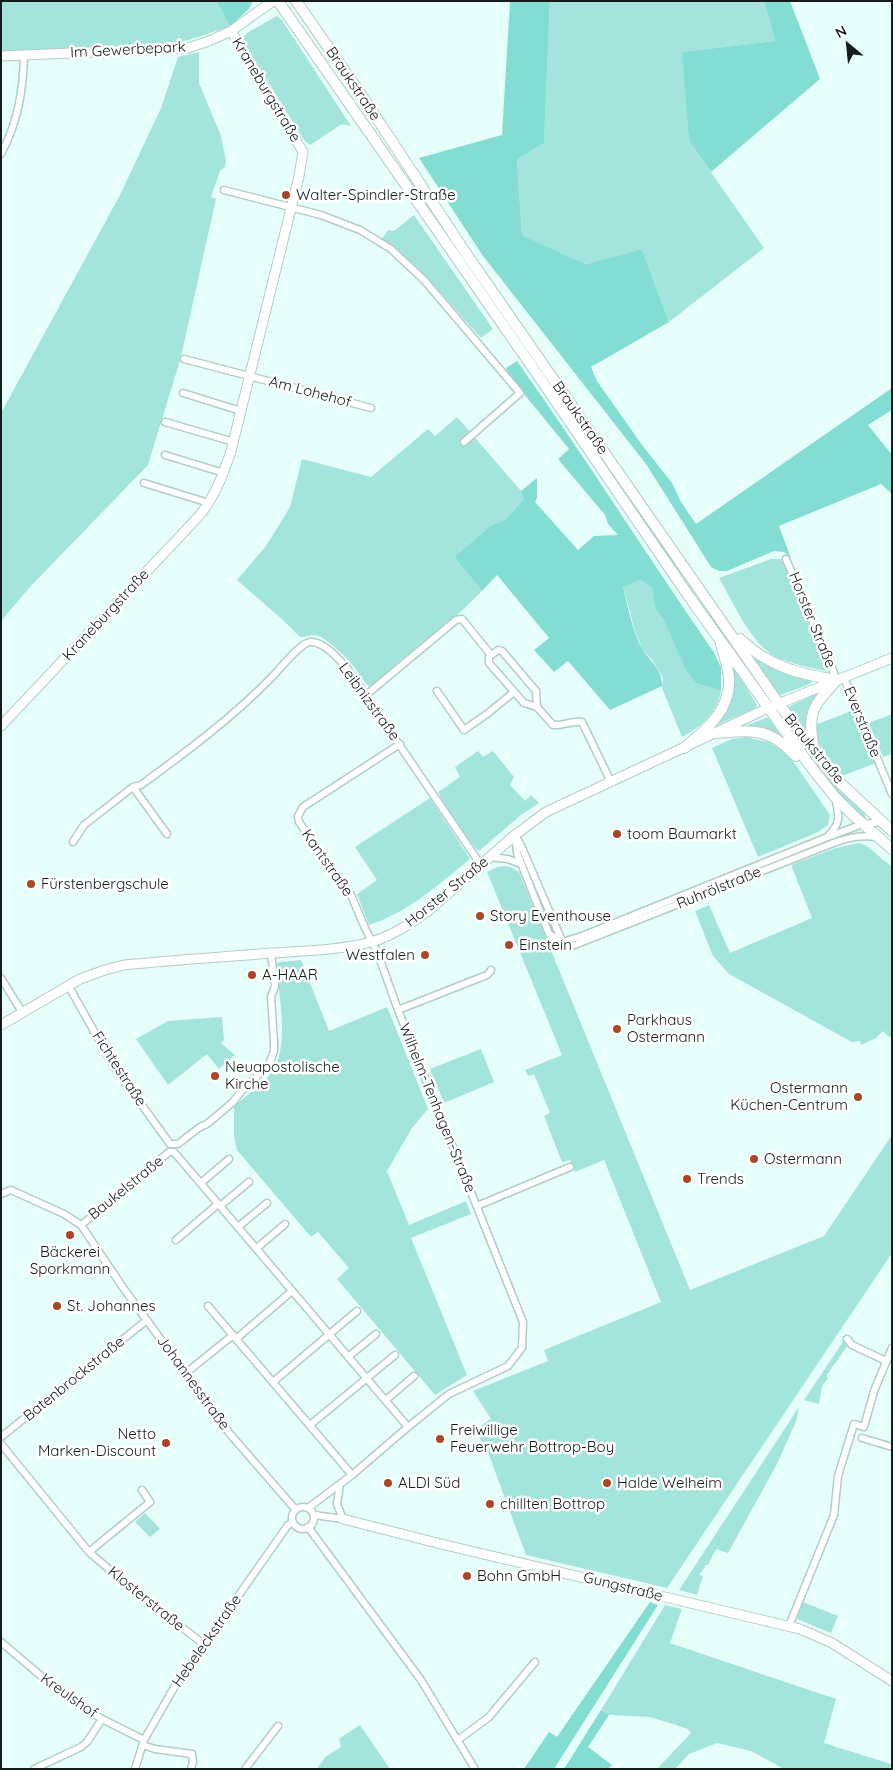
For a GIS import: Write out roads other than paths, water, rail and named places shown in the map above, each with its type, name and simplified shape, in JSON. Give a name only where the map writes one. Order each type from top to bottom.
[{"type":"main road","name":"Braukstraße","points":[[278,1],[690,598],[810,767],[835,797],[892,849]]},
{"type":"main road","name":"Braukstraße","points":[[296,1],[362,96],[467,255],[722,620],[778,704],[836,779],[892,831]]},
{"type":"main road","points":[[722,620],[751,650],[774,664],[800,674],[841,679]]},
{"type":"main road","points":[[684,748],[708,727],[724,705],[729,686],[729,677],[720,638]]},
{"type":"main road","points":[[814,752],[810,728],[813,708],[819,699],[841,679]]},
{"type":"main road","points":[[716,733],[742,730],[776,738],[810,767]]},
{"type":"street","name":"Im Gewerbepark","points":[[1,56],[188,48],[209,42],[231,31],[273,1]]},
{"type":"street","name":"Kraneburgstraße","points":[[1,726],[182,534],[209,503],[220,485],[224,473],[234,442],[303,152],[231,31]]},
{"type":"street","points":[[1,154],[11,132],[22,96],[24,56]]},
{"type":"street","points":[[224,190],[321,215],[360,230],[391,249],[426,281],[520,393],[464,442]]},
{"type":"street","points":[[184,359],[249,376]]},
{"type":"street","name":"Am Lohehof","points":[[249,376],[371,408]]},
{"type":"street","points":[[184,393],[241,411]]},
{"type":"street","points":[[165,422],[234,442]]},
{"type":"street","points":[[164,455],[224,473]]},
{"type":"street","points":[[144,483],[209,503]]},
{"type":"street","name":"Horster Straße","points":[[786,560],[841,679]]},
{"type":"street","points":[[366,695],[456,620],[462,619],[491,655]]},
{"type":"street","name":"Leibnizstraße","points":[[73,842],[84,824],[133,787],[141,785],[206,737],[268,681],[302,646],[310,642],[320,644],[347,668],[481,865]]},
{"type":"street","points":[[537,706],[524,703],[514,692],[490,663],[489,657],[491,655],[498,650],[502,651],[536,691],[537,706],[553,725],[561,726],[577,721],[582,722],[611,782]]},
{"type":"street","name":"Horster Straße","points":[[1,1025],[68,985],[92,974],[124,965],[316,950],[372,942],[390,935],[413,922],[515,835],[546,812],[768,708],[892,658]]},
{"type":"street","name":"Everstraße","points":[[841,679],[892,794]]},
{"type":"street","points":[[437,691],[464,730],[488,714],[514,692]]},
{"type":"street","name":"Kantstraße","points":[[372,942],[351,895],[302,828],[298,816],[307,805],[400,744]]},
{"type":"street","points":[[133,787],[167,834]]},
{"type":"street","name":"Braukstraße","points":[[825,838],[836,828],[839,820],[835,797]]},
{"type":"street","points":[[825,838],[863,824],[882,822]]},
{"type":"street","points":[[515,835],[516,853],[550,934],[562,942]]},
{"type":"street","points":[[515,835],[562,942]]},
{"type":"street","name":"Ruhrölstraße","points":[[562,942],[572,946],[588,941],[836,842],[860,836],[877,837]]},
{"type":"street","name":"Ruhrölstraße","points":[[562,942],[582,936],[825,838]]},
{"type":"street","points":[[489,857],[508,859],[522,864]]},
{"type":"street","name":"Wilhelm-Tenhagen-Straße","points":[[308,1508],[352,1475],[449,1394],[508,1366],[522,1348],[523,1322],[372,942]]},
{"type":"street","name":"Fichtestraße","points":[[68,985],[114,1065],[170,1144],[178,1144],[200,1127],[207,1124],[232,1103],[270,1062],[274,1051],[271,997],[274,986],[270,954]]},
{"type":"street","name":"Wilhelm-Tenhagen-Straße","points":[[398,1010],[487,975],[491,970]]},
{"type":"street","points":[[1,978],[22,1012]]},
{"type":"street","name":"Baukelstraße","points":[[80,1225],[117,1197],[171,1151],[176,1153],[201,1183]]},
{"type":"street","points":[[229,1160],[201,1183],[408,1427]]},
{"type":"street","name":"Wilhelm-Tenhagen-Straße","points":[[476,1206],[570,1167]]},
{"type":"street","points":[[176,1240],[249,1182]]},
{"type":"street","name":"Johannesstraße","points":[[2,1193],[11,1190],[64,1214],[80,1225],[146,1320],[236,1442],[296,1510]]},
{"type":"street","points":[[238,1227],[267,1203]]},
{"type":"street","points":[[257,1248],[285,1224]]},
{"type":"street","points":[[186,1374],[292,1291]]},
{"type":"street","points":[[208,1306],[352,1475]]},
{"type":"street","points":[[273,1382],[357,1311]]},
{"type":"street","name":"Batenbrockstraße","points":[[1,1437],[146,1320]]},
{"type":"street","points":[[348,1357],[376,1334]]},
{"type":"street","points":[[847,1339],[852,1345],[886,1361]]},
{"type":"street","points":[[862,1438],[874,1391],[892,1348]]},
{"type":"street","points":[[310,1425],[395,1355]]},
{"type":"street","points":[[386,1400],[414,1376]]},
{"type":"street","points":[[789,1626],[834,1515],[838,1476],[854,1424],[864,1427]]},
{"type":"street","points":[[850,1436],[892,1447]]},
{"type":"street","name":"Klosterstraße","points":[[1,1444],[89,1552],[139,1595],[204,1645]]},
{"type":"street","points":[[340,1484],[337,1504],[343,1519]]},
{"type":"street","points":[[89,1552],[150,1502],[142,1490]]},
{"type":"street","points":[[300,1507],[308,1508],[314,1515],[312,1523],[308,1527],[299,1528],[293,1522],[292,1516],[300,1507]]},
{"type":"street","name":"Gungstraße","points":[[314,1515],[343,1519],[789,1626],[811,1633],[832,1643],[892,1681]]},
{"type":"street","name":"Hebeleckstraße","points":[[135,1769],[144,1742],[175,1686],[285,1530],[293,1522]]},
{"type":"street","points":[[308,1527],[421,1680],[475,1769]]},
{"type":"street","name":"Kreulshof","points":[[1,1642],[60,1692],[102,1719],[155,1749],[192,1754],[193,1762],[191,1769]]},
{"type":"street","points":[[458,1740],[489,1716],[534,1662]]},
{"type":"street","points":[[34,1769],[81,1747],[102,1719]]},
{"type":"street","points":[[245,1769],[278,1726]]},
{"type":"place","name":"Walter-Spindler-Straße","points":[[286,195]]},
{"type":"place","name":"toom Baumarkt","points":[[617,834]]},
{"type":"place","name":"Fürstenbergschule","points":[[31,884]]},
{"type":"place","name":"Story Eventhouse","points":[[480,916]]},
{"type":"place","name":"Einstein","points":[[509,945]]},
{"type":"place","name":"Westfalen","points":[[425,955]]},
{"type":"place","name":"A-HAAR","points":[[252,975]]},
{"type":"place","name":"Parkhaus Ostermann","points":[[617,1029]]},
{"type":"place","name":"Neuapostolische Kirche","points":[[215,1076]]},
{"type":"place","name":"Ostermann Küchen-Centrum","points":[[858,1097]]},
{"type":"place","name":"Ostermann","points":[[754,1159]]},
{"type":"place","name":"Trends","points":[[687,1179]]},
{"type":"place","name":"Bäckerei Sporkmann","points":[[70,1235]]},
{"type":"place","name":"St. Johannes","points":[[57,1306]]},
{"type":"place","name":"Freiwillige Feuerwehr Bottrop-Boy","points":[[440,1439]]},
{"type":"place","name":"Netto Marken-Discount","points":[[166,1443]]},
{"type":"place","name":"ALDI Süd","points":[[388,1483]]},
{"type":"place","name":"Halde Welheim","points":[[607,1483]]},
{"type":"place","name":"chillten Bottrop","points":[[490,1504]]},
{"type":"place","name":"Bohn GmbH","points":[[467,1576]]}]
